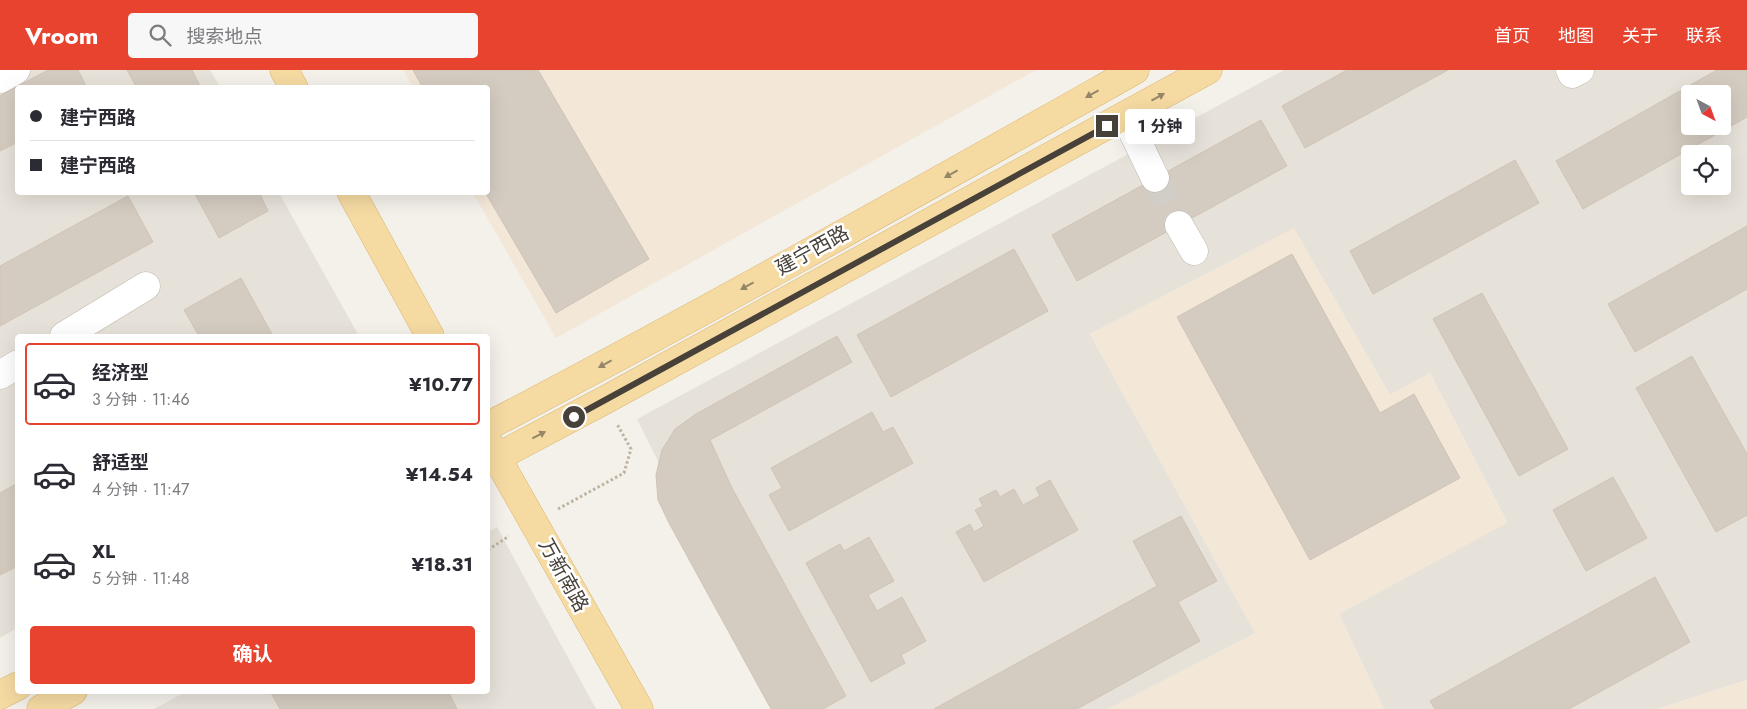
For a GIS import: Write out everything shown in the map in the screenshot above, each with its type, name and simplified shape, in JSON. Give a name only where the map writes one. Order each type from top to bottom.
[{"type":"main road","name":"建宁西路","points":[[490,425],[918,192],[1135,70]]},
{"type":"main road","name":"建宁西路","points":[[490,454],[605,400],[1208,70]]},
{"type":"main road","points":[[353,195],[429,334]]},
{"type":"main road","name":"万新南路","points":[[490,454],[533,522],[639,709]]},
{"type":"main road","points":[[0,695],[15,688]]},
{"type":"main road","points":[[41,709],[68,694]]},
{"type":"street","points":[[0,79],[16,70]]},
{"type":"street","points":[[1570,70],[1572,74],[1580,70]]},
{"type":"street","points":[[1125,116],[1155,178]]},
{"type":"street","points":[[1179,225],[1194,251]]},
{"type":"street","points":[[67,334],[146,286]]},
{"type":"street","points":[[0,375],[15,366]]},
{"type":"path","points":[[490,549],[533,522],[624,473],[631,449],[605,400]]},
{"type":"shaded area","points":[[0,70],[210,70],[219,85],[15,85],[15,195],[280,195],[358,334],[15,334],[15,629],[0,638]]},
{"type":"shaded area","points":[[403,70],[1036,70],[556,338],[474,195],[490,195],[490,85],[412,85]]},
{"type":"shaded area","points":[[1284,70],[1747,70],[1747,680],[1657,709],[1384,709],[1339,614],[1507,522],[1430,373],[1390,395],[1294,229],[1090,334],[1256,634],[1108,709],[781,709],[637,419]]},
{"type":"shaded area","points":[[1294,228],[1390,395],[1430,373],[1507,523],[1339,614],[1384,709],[1108,709],[1255,633],[1090,334]]},
{"type":"shaded area","points":[[497,527],[596,709],[154,709],[182,694],[490,694],[490,531]]},
{"type":"shaded area","points":[[1747,680],[1747,709],[1657,709]]},
{"type":"building","points":[[48,70],[78,70],[86,85],[20,85]]},
{"type":"building","points":[[127,70],[192,70],[200,85],[135,85]]},
{"type":"building","points":[[413,70],[538,70],[649,259],[556,313],[487,195],[490,195],[490,85],[421,85]]},
{"type":"building","points":[[1347,70],[1448,70],[1305,148],[1282,106]]},
{"type":"building","points":[[1717,70],[1747,70],[1747,117],[1731,126],[1731,85],[1690,85]]},
{"type":"building","points":[[15,88],[15,144],[0,151],[0,96]]},
{"type":"building","points":[[1681,90],[1681,135],[1715,135],[1697,145],[1681,145],[1681,154],[1583,209],[1556,161]]},
{"type":"building","points":[[1261,120],[1287,166],[1077,281],[1052,235]]},
{"type":"building","points":[[1515,160],[1539,203],[1373,294],[1350,251]]},
{"type":"building","points":[[196,195],[260,195],[268,211],[219,238]]},
{"type":"building","points":[[128,196],[153,242],[0,326],[0,266]]},
{"type":"building","points":[[1747,226],[1747,289],[1635,352],[1608,304]]},
{"type":"building","points":[[1014,249],[1048,311],[891,397],[857,335]]},
{"type":"building","points":[[1292,254],[1380,413],[1414,394],[1460,478],[1310,560],[1177,317]]},
{"type":"building","points":[[241,278],[272,334],[198,334],[184,310]]},
{"type":"building","points":[[1482,293],[1568,449],[1519,476],[1433,319]]},
{"type":"building","points":[[837,336],[852,362],[710,440],[732,488],[846,696],[823,709],[771,709],[669,523],[658,500],[656,475],[662,450],[675,429],[696,414]]},
{"type":"building","points":[[1692,356],[1747,454],[1747,515],[1716,532],[1636,388]]},
{"type":"building","points":[[872,412],[883,432],[893,427],[913,463],[789,531],[769,495],[782,488],[771,468]]},
{"type":"building","points":[[1613,477],[1647,538],[1586,571],[1553,510]]},
{"type":"building","points":[[1050,480],[1078,530],[984,582],[956,532],[970,524],[974,532],[984,526],[975,510],[983,506],[979,499],[996,490],[1000,497],[1014,489],[1023,505],[1040,496],[1036,488]]},
{"type":"building","points":[[15,485],[15,568],[0,575],[0,493]]},
{"type":"building","points":[[1181,516],[1217,581],[1178,602],[1200,641],[1077,709],[934,709],[1157,586],[1133,541]]},
{"type":"building","points":[[869,537],[894,581],[868,595],[877,611],[902,597],[926,641],[901,655],[905,663],[871,682],[806,563],[840,544],[844,551]]},
{"type":"building","points":[[1655,577],[1690,642],[1569,709],[1435,709],[1430,701]]},
{"type":"building","points":[[272,694],[450,694],[457,709],[280,709]]},
{"type":"tunnel","points":[[1155,178],[1179,225]]},
{"type":"route","points":[[574,417],[1107,126]]}]
